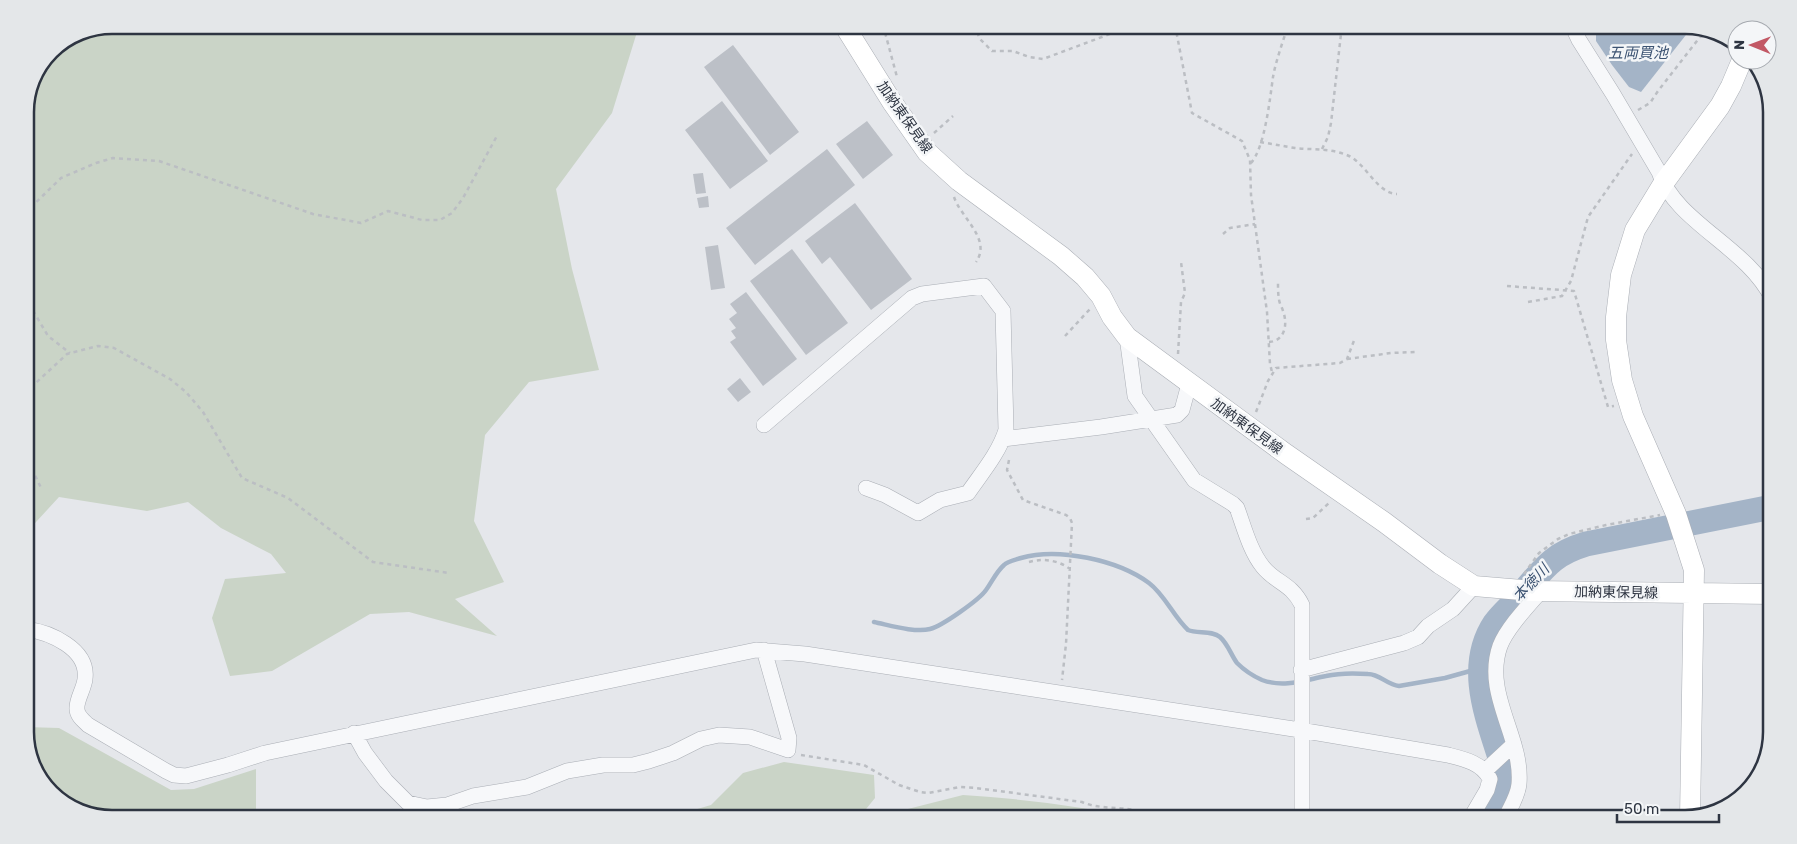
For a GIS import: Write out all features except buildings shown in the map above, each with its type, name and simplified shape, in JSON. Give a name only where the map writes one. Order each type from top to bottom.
[{"type":"main road","name":"加納東保見線","points":[[850,34],[927,152],[959,181],[1061,256],[1085,277],[1101,296],[1112,317],[1128,337],[1246,426],[1440,564],[1474,586],[1531,590],[1763,594]]},
{"type":"main road","points":[[1690,810],[1694,570],[1675,512],[1628,401],[1622,380],[1616,340],[1617,310],[1621,275],[1635,230],[1662,184],[1720,106],[1732,86],[1738,70]]},
{"type":"street","points":[[1576,34],[1659,172],[1662,184],[1687,212],[1758,275],[1763,283]]},
{"type":"street","points":[[764,424],[912,298],[922,294],[984,286],[1003,311],[1006,430],[1009,438]]},
{"type":"street","points":[[1128,337],[1135,396],[1150,420],[1194,480],[1237,508],[1258,562],[1294,591],[1302,605],[1300,730],[1302,810]]},
{"type":"street","points":[[866,488],[918,513],[940,500],[968,493],[994,455],[1009,438],[1177,415],[1182,410],[1189,384]]},
{"type":"street","points":[[1301,670],[1404,643],[1418,637],[1428,626],[1453,609],[1474,586]]},
{"type":"street","points":[[1509,810],[1519,786],[1518,762],[1514,744],[1501,708],[1496,663],[1500,645],[1531,590]]},
{"type":"street","points":[[34,631],[47,633],[58,638],[83,660],[86,675],[77,709],[79,716],[88,725],[174,775],[186,776],[228,765],[265,752],[354,733],[746,652],[764,650],[805,654],[1300,730],[1448,755],[1469,761],[1486,770],[1490,779],[1487,790],[1475,810]]},
{"type":"street","points":[[354,733],[364,753],[408,803],[427,807],[446,805],[474,796],[527,787],[567,771],[603,765],[632,764],[649,761],[701,739],[719,735],[750,737],[788,750],[789,738],[764,650]]},
{"type":"street","points":[[1486,770],[1514,744]]},
{"type":"path","points":[[885,34],[898,82],[897,100],[894,104]]},
{"type":"path","points":[[978,34],[980,39],[992,51],[1013,51],[1028,57],[1043,58],[1109,34]]},
{"type":"path","points":[[1177,34],[1192,113],[1242,140],[1247,150],[1250,164],[1254,224],[1267,312],[1272,372]]},
{"type":"path","points":[[1250,164],[1255,158],[1260,142],[1273,78],[1285,34]]},
{"type":"path","points":[[1322,149],[1328,137],[1331,124],[1341,34]]},
{"type":"path","points":[[1624,115],[1644,108],[1650,103],[1695,42],[1704,36]]},
{"type":"path","points":[[920,143],[954,116]]},
{"type":"path","points":[[34,204],[61,178],[96,163],[114,158],[159,161],[314,214],[361,222],[388,211],[422,220],[440,220],[452,213],[463,198],[498,134]]},
{"type":"path","points":[[1260,142],[1293,148],[1332,150],[1352,158],[1385,191],[1397,194]]},
{"type":"path","points":[[1528,302],[1562,296],[1571,281],[1588,217],[1634,151],[1643,146]]},
{"type":"path","points":[[959,181],[953,195],[956,204],[980,242],[980,256],[976,262]]},
{"type":"path","points":[[1223,234],[1230,228],[1254,224]]},
{"type":"path","points":[[1172,370],[1176,365],[1178,353],[1180,302],[1185,293],[1181,262]]},
{"type":"path","points":[[1269,342],[1278,339],[1284,331],[1284,312],[1279,301],[1278,283]]},
{"type":"path","points":[[1507,286],[1574,292],[1608,407],[1628,401]]},
{"type":"path","points":[[1066,336],[1101,296]]},
{"type":"path","points":[[34,312],[48,336],[70,353]]},
{"type":"path","points":[[1347,359],[1354,338]]},
{"type":"path","points":[[34,385],[70,353],[98,346],[114,348],[170,380],[186,392],[203,412],[242,478],[288,498],[373,562],[449,573]]},
{"type":"path","points":[[1246,426],[1256,412],[1272,372],[1276,368],[1340,364],[1347,359],[1415,352]]},
{"type":"path","points":[[1009,438],[1007,465],[1010,476],[1023,500],[1066,515],[1072,523],[1066,644],[1061,694]]},
{"type":"path","points":[[34,473],[42,490]]},
{"type":"path","points":[[1306,519],[1313,518],[1327,505],[1338,490]]},
{"type":"path","points":[[1531,590],[1522,578],[1532,561],[1546,546],[1558,539],[1569,534],[1606,525],[1675,512]]},
{"type":"path","points":[[1029,562],[1048,560],[1062,564],[1070,569]]},
{"type":"path","points":[[788,750],[805,756],[864,765],[899,785],[920,792],[928,793],[960,787],[976,788],[1082,802],[1104,808],[1137,810]]},
{"type":"shaded area","points":[[101,34],[636,34],[612,113],[556,189],[572,269],[599,370],[529,382],[485,435],[474,521],[504,582],[455,599],[497,636],[409,612],[370,614],[272,671],[230,676],[212,618],[225,579],[286,573],[271,554],[221,528],[188,502],[147,511],[59,497],[34,524],[34,106],[36,91],[42,77],[60,53],[73,44]]},
{"type":"shaded area","points":[[34,727],[59,728],[171,790],[194,789],[256,769],[256,810],[96,809],[73,800],[56,788],[40,762],[35,748]]},
{"type":"shaded area","points":[[784,762],[874,775],[875,798],[865,810],[694,810],[711,805],[743,773]]},
{"type":"shaded area","points":[[963,795],[1096,810],[904,810]]},
{"type":"water","name":"五両買池","points":[[1596,34],[1687,34],[1641,92],[1629,87],[1596,41]]},
{"type":"waterway","name":"本徳川","points":[[1491,810],[1502,781],[1503,767],[1482,695],[1482,658],[1486,640],[1495,623],[1537,575],[1557,557],[1586,544],[1763,509]]},
{"type":"waterway","points":[[874,622],[910,629],[924,630],[936,627],[976,600],[1008,562],[1036,555],[1070,555],[1105,562],[1136,575],[1149,583],[1160,593],[1188,630],[1209,633],[1220,637],[1237,663],[1262,680],[1286,683],[1331,675],[1357,673],[1372,674],[1399,686],[1445,678],[1481,668]]}]
